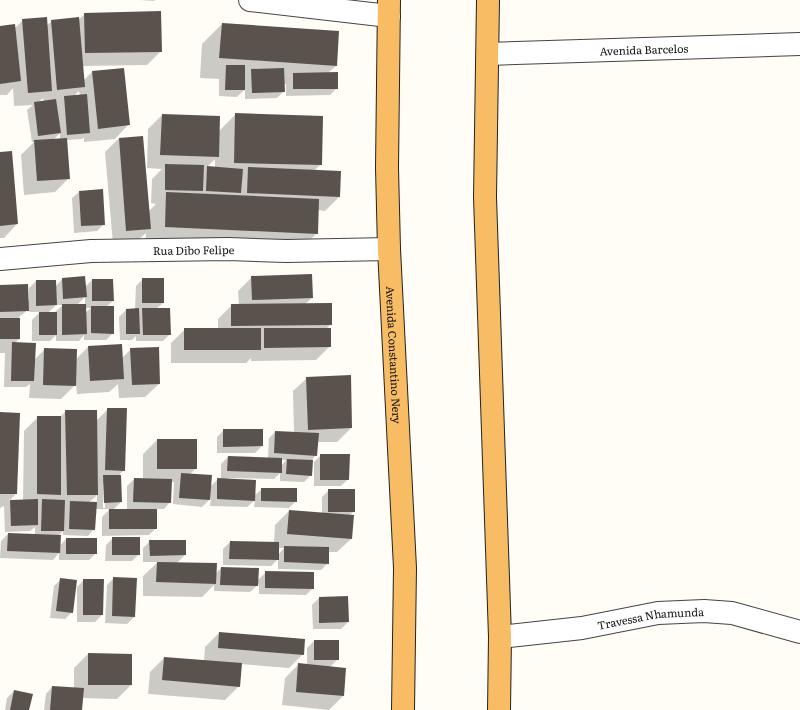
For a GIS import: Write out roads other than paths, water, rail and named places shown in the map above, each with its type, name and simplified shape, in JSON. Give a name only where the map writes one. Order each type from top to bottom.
[{"type":"highway","points":[[488,0],[485,197],[500,637],[499,710]]},
{"type":"highway","name":"Avenida Constantino Nery","points":[[389,8],[387,168],[389,249],[405,568],[403,710]]},
{"type":"street","points":[[250,0],[389,8]]},
{"type":"street","name":"Avenida Barcelos","points":[[488,54],[800,44]]},
{"type":"street","name":"Rua Dibo Felipe","points":[[0,259],[90,251],[228,249],[286,251],[389,249]]},
{"type":"street","name":"Travessa Nhamunda","points":[[500,637],[582,628],[658,613],[704,611],[732,613],[800,632]]}]
